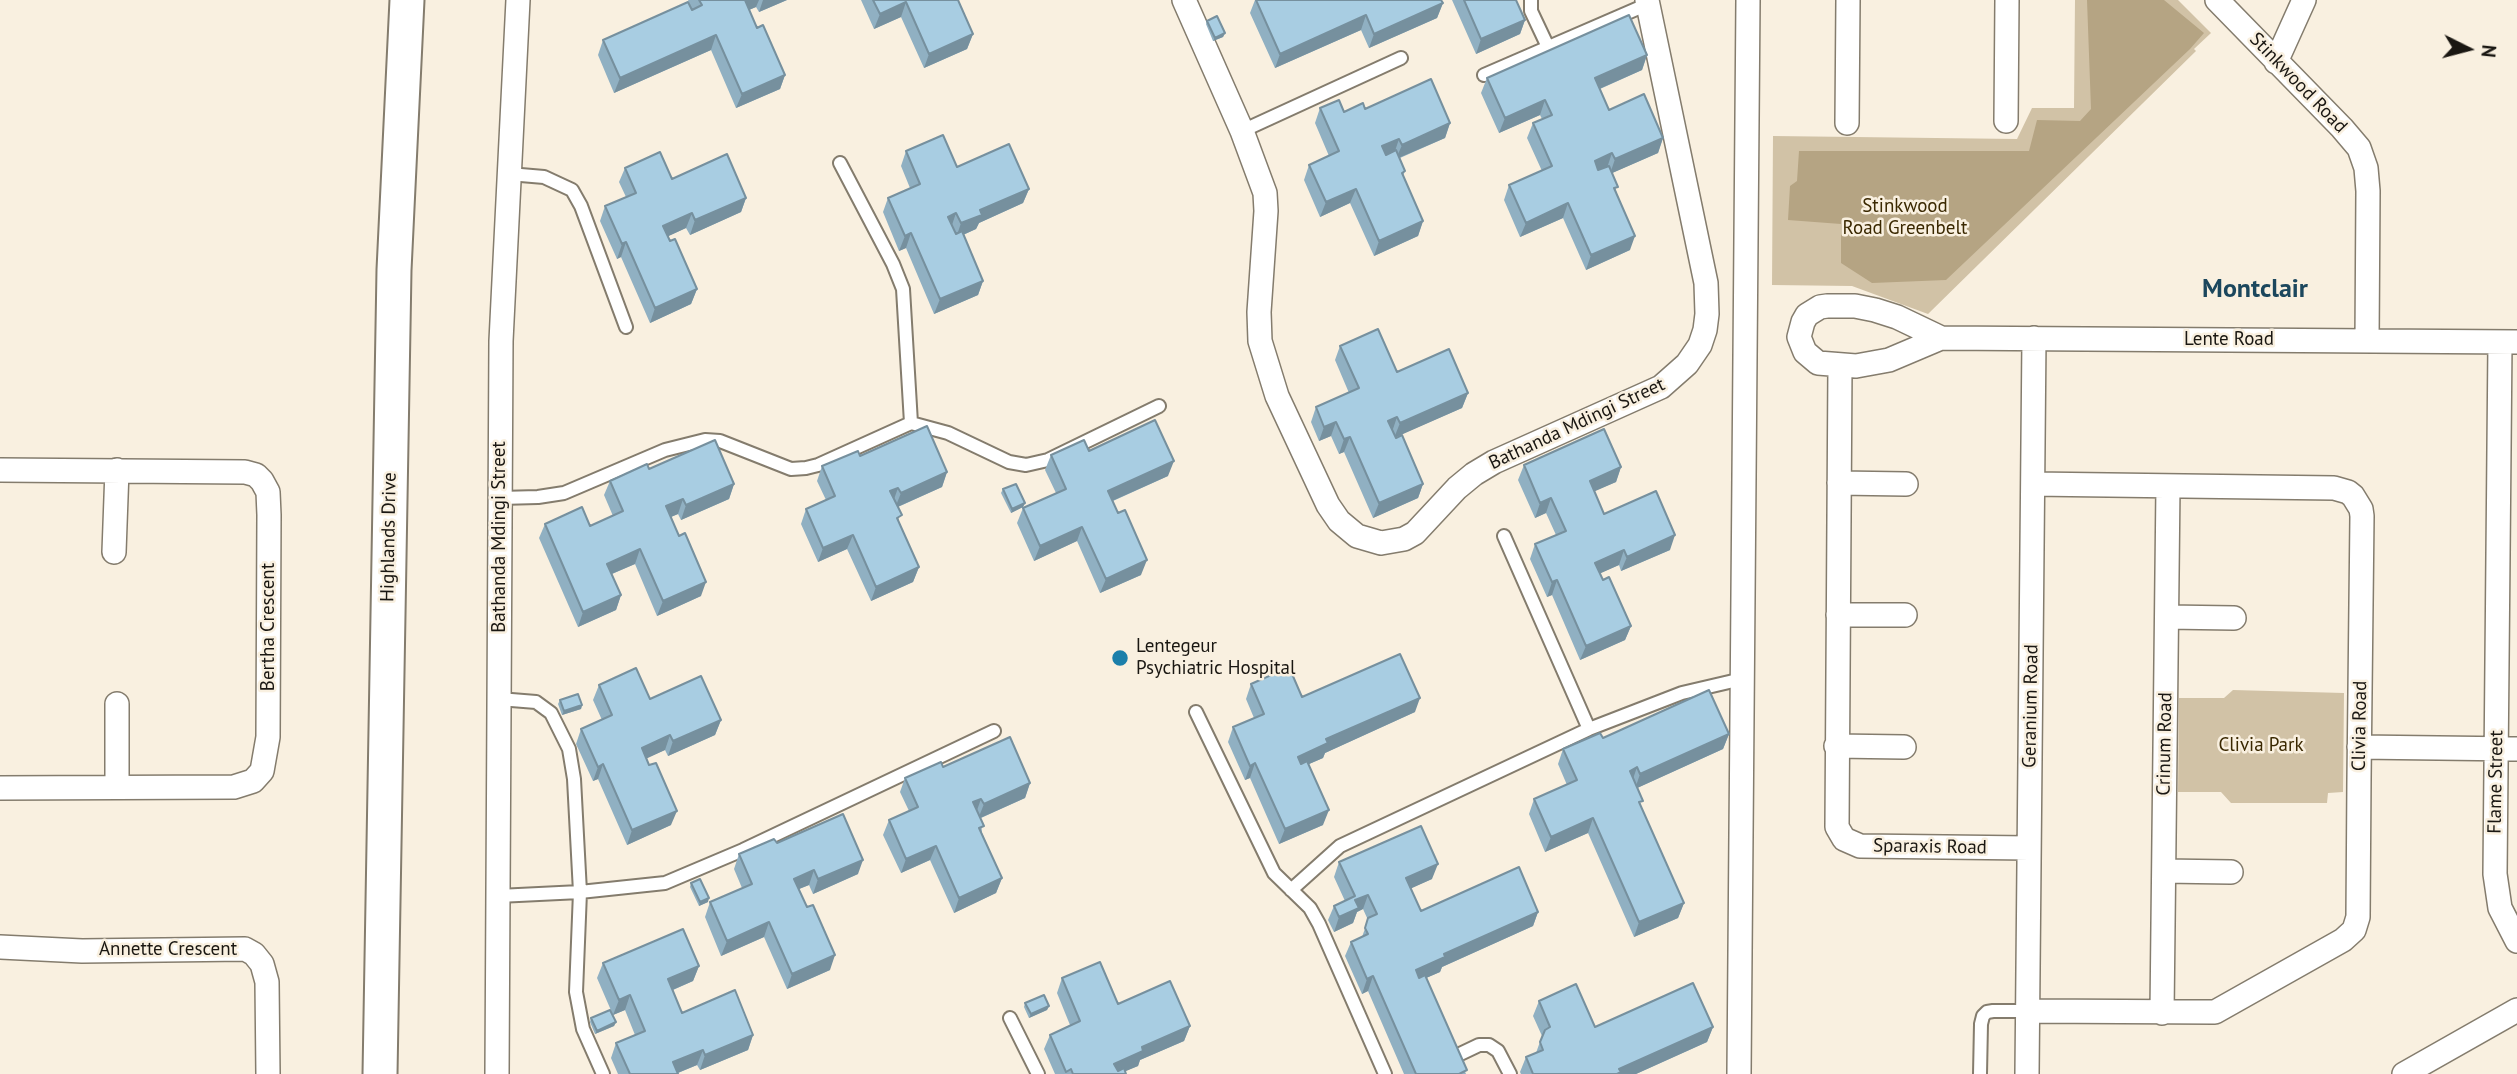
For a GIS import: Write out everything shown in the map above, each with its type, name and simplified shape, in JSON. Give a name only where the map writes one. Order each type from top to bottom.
[{"type":"main road","name":"Highlands Drive","points":[[380,1074],[394,270],[407,0]]},
{"type":"street","name":"Bathanda Mdingi Street","points":[[496,1074],[501,341],[518,0]]},
{"type":"street","name":"Bathanda Mdingi Street","points":[[1184,0],[1242,131],[1265,193],[1260,341],[1277,396],[1328,505],[1339,521],[1348,531],[1368,541],[1381,542],[1404,539],[1423,526],[1474,474],[1494,461],[1661,387],[1687,364],[1700,345],[1707,314],[1706,283],[1647,2]]},
{"type":"street","points":[[1739,1074],[1748,0]]},
{"type":"street","points":[[1847,124],[1848,0]]},
{"type":"street","points":[[2006,121],[2007,0]]},
{"type":"street","name":"Stinkwood Road","points":[[2217,0],[2359,148],[2366,168],[2367,341]]},
{"type":"street","points":[[2276,62],[2304,0]]},
{"type":"street","name":"Lente Road","points":[[1941,338],[1897,317],[1855,306],[1820,307],[1807,315],[1799,337],[1810,359],[1818,363],[1856,366],[1889,360],[1941,338],[2509,342]]},
{"type":"street","name":"Geranium Road","points":[[2027,1074],[2034,338]]},
{"type":"street","name":"Flame Street","points":[[2509,342],[2507,749],[2496,886],[2500,908],[2517,941]]},
{"type":"street","name":"Sparaxis Road","points":[[1840,365],[1837,827],[1844,839],[1852,844],[2029,848]]},
{"type":"street","name":"Bertha Crescent","points":[[0,470],[245,472],[256,475],[268,492],[269,515],[268,737],[262,771],[253,781],[234,786],[0,788]]},
{"type":"street","points":[[114,552],[117,470]]},
{"type":"street","points":[[1839,483],[1906,484]]},
{"type":"street","name":"Clivia Road","points":[[2028,1012],[2208,1013],[2221,1010],[2343,940],[2354,930],[2358,917],[2360,747],[2362,516],[2358,502],[2347,492],[2334,488],[2033,484]]},
{"type":"street","name":"Crinum Road","points":[[2162,1013],[2168,486]]},
{"type":"street","points":[[1838,615],[1905,615]]},
{"type":"street","points":[[2166,617],[2234,618]]},
{"type":"street","points":[[117,704],[117,787]]},
{"type":"street","points":[[1836,746],[1904,747]]},
{"type":"street","points":[[2360,747],[2507,749]]},
{"type":"street","points":[[2164,871],[2231,872]]},
{"type":"street","name":"Annette Crescent","points":[[0,947],[82,951],[245,949],[254,954],[262,964],[267,982],[268,1074]]},
{"type":"street","points":[[2404,1074],[2517,1010]]},
{"type":"lane","points":[[1531,0],[1531,11],[1548,47]]},
{"type":"lane","points":[[1484,75],[1647,2]]},
{"type":"lane","points":[[1242,131],[1401,58]]},
{"type":"lane","points":[[840,163],[893,264],[903,289],[911,423]]},
{"type":"lane","points":[[509,174],[544,177],[572,190],[581,206],[626,327]]},
{"type":"lane","points":[[500,498],[564,493],[665,450],[705,440],[720,441],[791,469],[806,468],[911,423],[948,433],[1009,462],[1026,465],[1048,460],[1159,406]]},
{"type":"lane","points":[[1504,536],[1589,729]]},
{"type":"lane","points":[[1291,890],[1340,846],[1589,729],[1682,693],[1742,679]]},
{"type":"lane","points":[[499,699],[536,702],[551,713],[569,749],[574,779],[580,892],[576,992],[583,1029],[603,1074]]},
{"type":"lane","points":[[1196,712],[1274,873],[1310,908],[1319,925],[1385,1074]]},
{"type":"lane","points":[[498,896],[580,892],[665,883],[743,850],[994,731]]},
{"type":"lane","points":[[1980,1074],[1983,1016],[1993,1011],[2028,1012]]},
{"type":"lane","points":[[1010,1018],[1038,1074]]},
{"type":"lane","points":[[1458,1055],[1479,1045],[1489,1045],[1498,1051],[1510,1074]]},
{"type":"green space","name":"Stinkwood Road Greenbelt","points":[[2075,0],[2178,0],[2211,33],[2194,49],[2196,51],[1928,314],[1852,286],[1772,285],[1773,136],[2017,139],[2032,108],[2074,108]]},
{"type":"green space","name":"Clivia Park","points":[[2233,690],[2344,693],[2343,792],[2328,793],[2327,803],[2231,803],[2221,792],[2178,792],[2179,698],[2224,698]]},
{"type":"shaded area","name":"Stinkwood Road Greenbelt","points":[[2087,0],[2164,0],[2204,33],[1946,280],[1872,283],[1841,263],[1841,224],[1788,220],[1790,186],[1797,181],[1799,151],[2029,151],[2037,120],[2080,121],[2091,109]]},
{"type":"building","points":[[699,0],[745,0],[757,28],[763,25],[785,75],[742,94],[716,35],[620,78],[603,40],[688,2],[692,10],[702,5]]},
{"type":"building","points":[[873,0],[958,0],[973,34],[929,54],[906,2],[880,14]]},
{"type":"building","points":[[1256,0],[1441,0],[1443,3],[1374,34],[1366,15],[1280,54]]},
{"type":"building","points":[[1464,0],[1516,0],[1525,20],[1481,39]]},
{"type":"building","points":[[1629,15],[1647,55],[1595,78],[1609,110],[1644,94],[1663,138],[1615,159],[1612,153],[1595,161],[1598,170],[1609,166],[1618,187],[1614,188],[1635,236],[1591,255],[1568,203],[1526,223],[1509,185],[1552,166],[1533,123],[1552,115],[1545,100],[1505,118],[1487,78]]},
{"type":"building","points":[[1217,16],[1225,33],[1215,38],[1207,21]]},
{"type":"building","points":[[1431,79],[1450,123],[1402,145],[1399,139],[1382,146],[1386,155],[1396,150],[1405,171],[1402,173],[1423,221],[1379,241],[1356,189],[1326,202],[1309,165],[1339,151],[1320,108],[1339,100],[1344,112],[1363,103],[1365,109]]},
{"type":"building","points":[[943,135],[957,167],[1009,144],[1029,189],[980,210],[982,215],[961,223],[956,213],[948,217],[956,234],[962,231],[983,281],[940,299],[911,233],[905,236],[888,198],[920,184],[906,151]]},
{"type":"building","points":[[660,152],[672,179],[727,154],[746,198],[695,220],[692,213],[663,226],[670,241],[675,239],[697,289],[655,308],[626,242],[622,244],[605,206],[636,193],[625,168]]},
{"type":"building","points":[[1378,329],[1397,372],[1449,349],[1468,393],[1400,423],[1397,417],[1388,421],[1396,438],[1402,435],[1423,484],[1379,503],[1350,437],[1344,439],[1336,422],[1324,427],[1316,407],[1359,388],[1340,346]]},
{"type":"building","points":[[1155,420],[1174,461],[1108,491],[1118,513],[1125,510],[1147,560],[1106,579],[1082,527],[1040,546],[1023,508],[1066,489],[1051,455],[1084,440],[1089,451]]},
{"type":"building","points":[[927,426],[947,472],[901,493],[898,488],[890,491],[902,515],[897,518],[919,567],[876,587],[853,535],[823,548],[806,509],[835,496],[822,466],[858,451],[860,456]]},
{"type":"building","points":[[1604,429],[1621,467],[1590,481],[1604,514],[1656,491],[1675,535],[1627,557],[1624,550],[1595,563],[1603,580],[1609,577],[1631,626],[1586,646],[1557,580],[1552,582],[1535,544],[1566,531],[1551,498],[1540,503],[1524,465]]},
{"type":"building","points":[[715,440],[734,484],[686,505],[683,499],[666,506],[679,536],[685,533],[706,582],[663,601],[640,549],[607,564],[621,595],[583,612],[545,524],[582,507],[590,526],[623,511],[610,481],[647,464],[649,469]]},
{"type":"building","points":[[1016,484],[1025,503],[1012,509],[1003,489]]},
{"type":"building","points":[[1400,654],[1420,698],[1326,739],[1328,743],[1298,757],[1301,764],[1307,761],[1329,810],[1285,829],[1255,763],[1250,766],[1233,727],[1264,714],[1251,684],[1289,667],[1302,697]]},
{"type":"building","points":[[636,668],[650,699],[701,676],[721,720],[673,741],[670,735],[642,748],[649,765],[656,763],[677,811],[632,830],[603,764],[598,767],[581,729],[612,715],[599,685]]},
{"type":"building","points":[[1709,690],[1729,734],[1640,774],[1637,767],[1630,771],[1643,801],[1639,802],[1684,903],[1639,922],[1593,818],[1551,837],[1534,799],[1577,780],[1563,749],[1600,733],[1603,738]]},
{"type":"building","points":[[578,694],[582,705],[564,711],[560,700]]},
{"type":"building","points":[[1010,737],[1030,783],[984,804],[981,799],[973,802],[984,826],[979,828],[1002,878],[959,898],[936,846],[906,859],[889,820],[918,807],[905,778],[941,762],[943,767]]},
{"type":"building","points":[[843,814],[863,860],[818,879],[814,870],[794,879],[807,907],[813,905],[835,955],[792,974],[769,922],[727,941],[710,902],[752,884],[739,854],[774,839],[777,843]]},
{"type":"building","points":[[1421,826],[1438,864],[1406,878],[1421,911],[1519,867],[1538,912],[1444,954],[1445,957],[1416,970],[1419,978],[1425,975],[1467,1070],[1459,1074],[1416,1074],[1373,976],[1367,979],[1351,942],[1368,934],[1365,928],[1368,918],[1377,914],[1368,895],[1355,900],[1359,908],[1339,917],[1334,906],[1355,896],[1339,862]]},
{"type":"building","points":[[700,879],[709,898],[700,902],[691,883]]},
{"type":"building","points":[[683,929],[699,966],[668,979],[682,1013],[735,990],[753,1035],[705,1055],[703,1050],[673,1062],[678,1074],[630,1074],[616,1043],[645,1031],[630,995],[619,1000],[603,963]]},
{"type":"building","points":[[1100,962],[1118,1004],[1170,981],[1190,1026],[1142,1047],[1143,1051],[1114,1064],[1118,1071],[1124,1068],[1126,1074],[1073,1074],[1071,1069],[1066,1072],[1050,1035],[1080,1021],[1062,978]]},
{"type":"building","points":[[1693,983],[1713,1027],[1619,1069],[1621,1072],[1617,1074],[1533,1074],[1526,1057],[1543,1050],[1540,1042],[1545,1030],[1550,1027],[1539,1001],[1576,984],[1595,1027]]},
{"type":"building","points":[[1044,995],[1049,1006],[1031,1014],[1025,1003]]},
{"type":"building","points":[[610,1010],[616,1022],[597,1031],[591,1018]]},
{"type":"place","name":"Lentegeur Psychiatric Hospital","points":[[1120,658]]},
{"type":"district","name":"Montclair","points":[[2255,290]]}]
